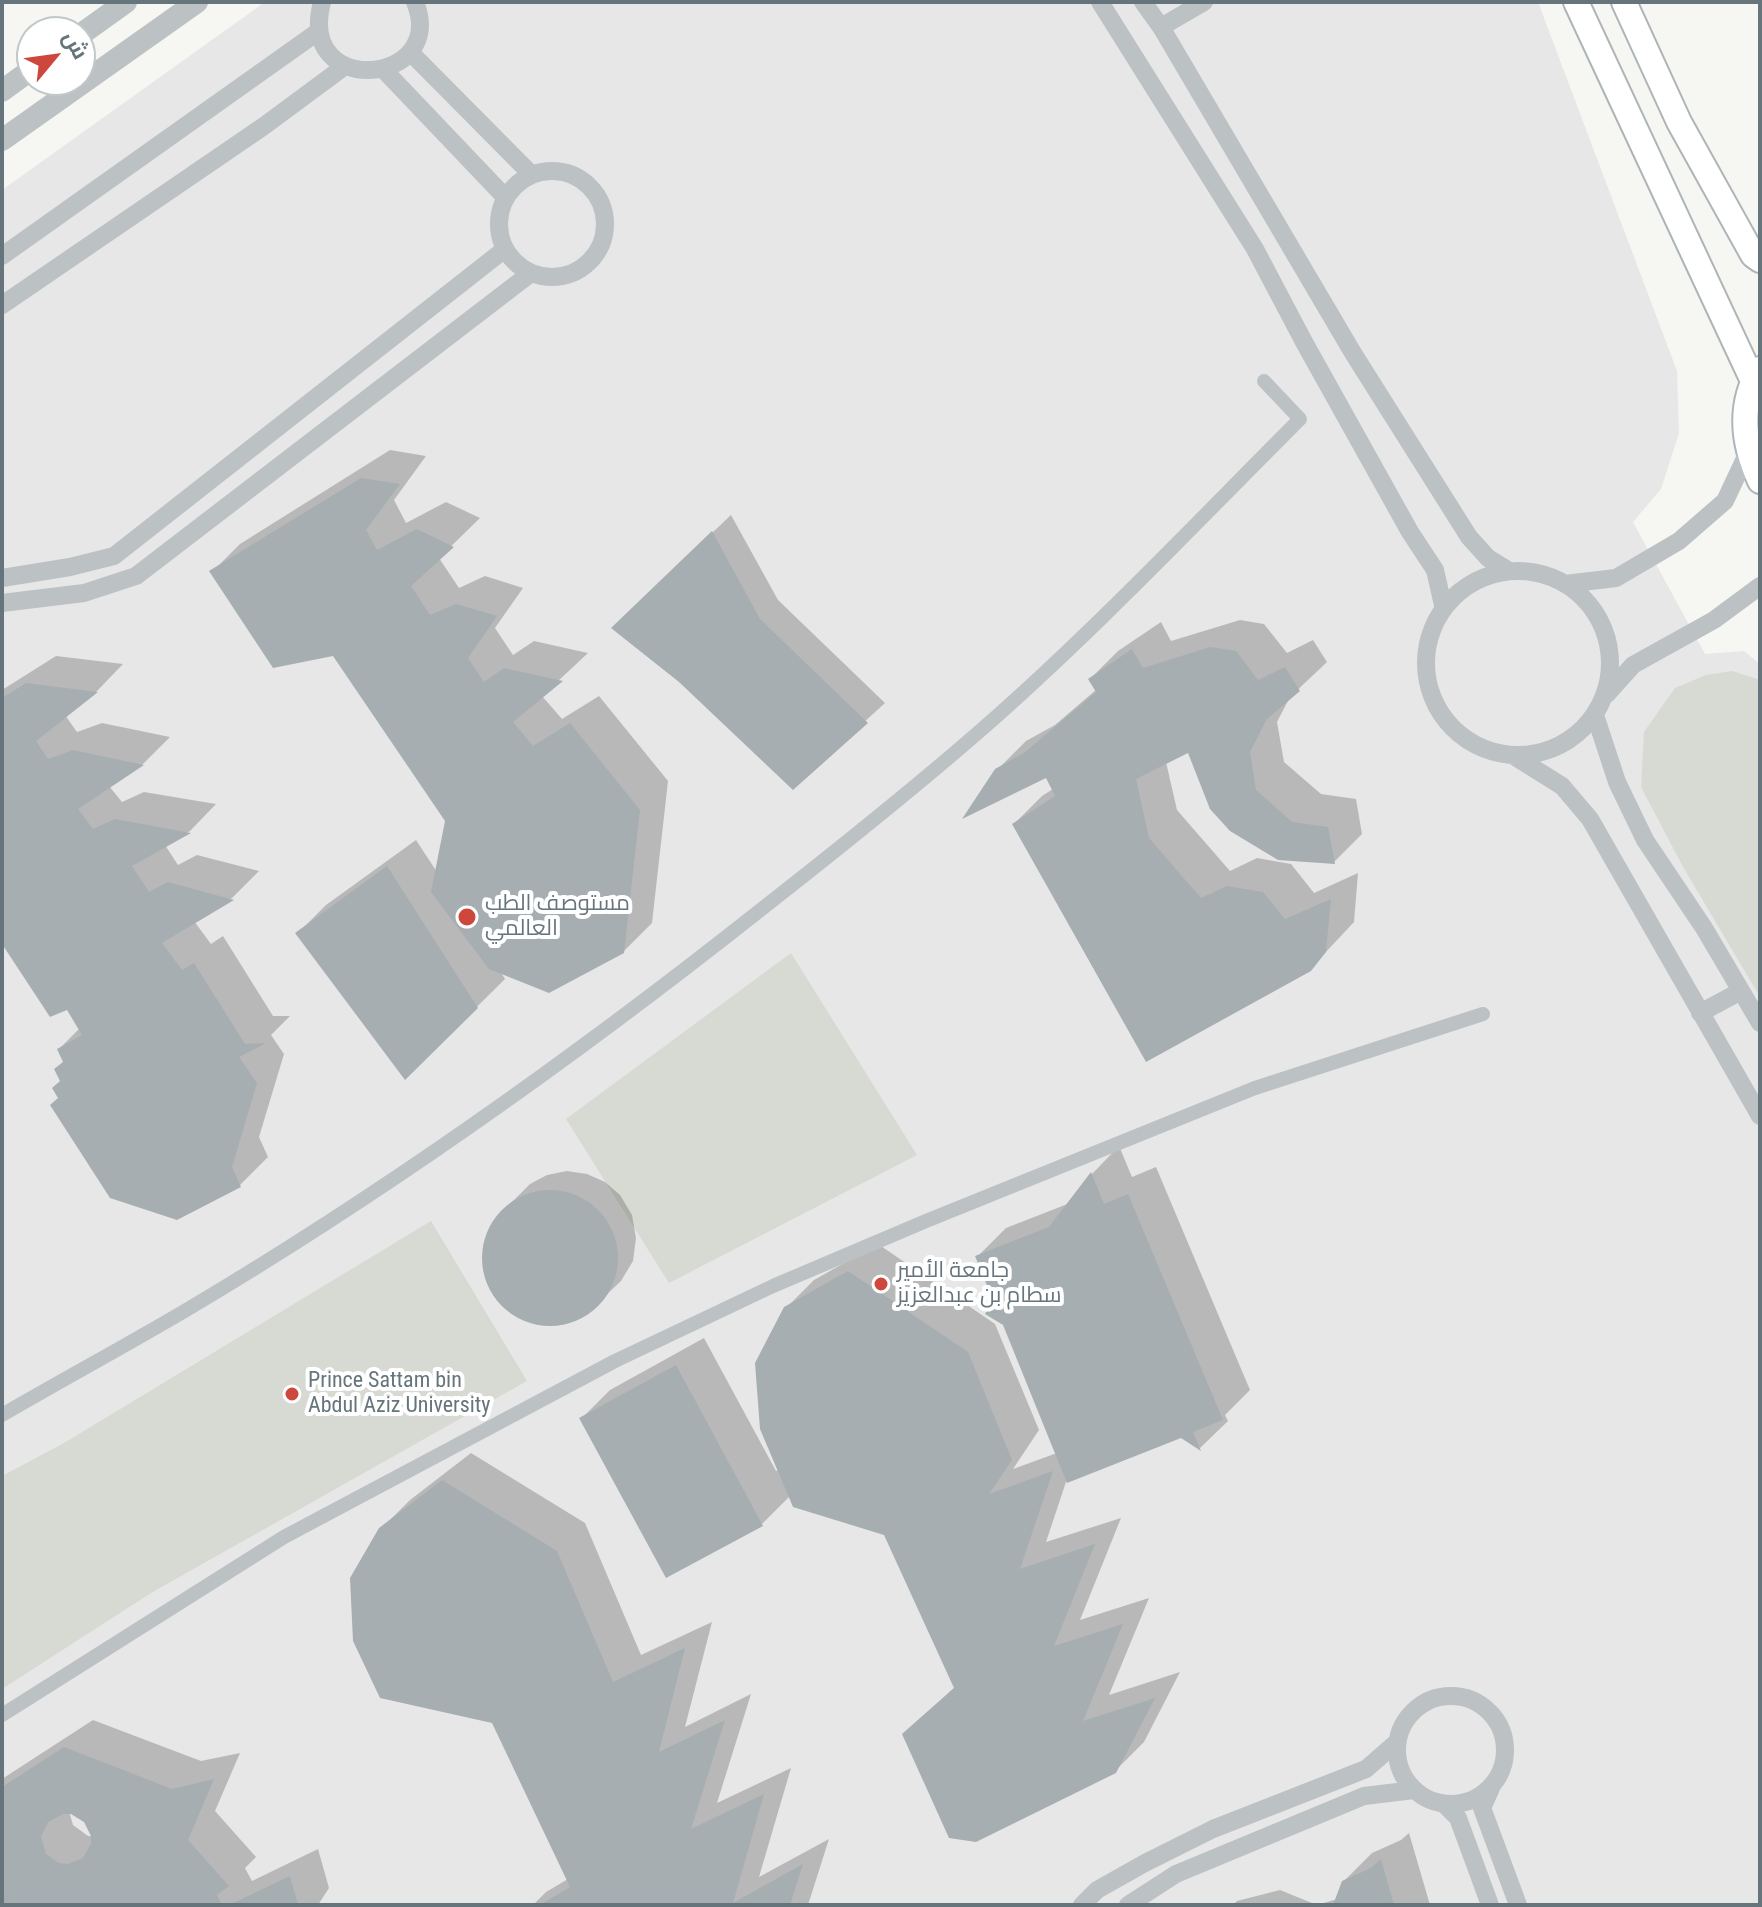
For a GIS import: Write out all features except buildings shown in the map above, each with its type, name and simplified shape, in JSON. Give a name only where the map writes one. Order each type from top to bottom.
[{"type":"main road","points":[[1576,2],[1756,375],[1744,416],[1748,452],[1760,481]]},
{"type":"main road","points":[[1624,2],[1679,122],[1753,255],[1760,260]]},
{"type":"street","points":[[96,24],[126,2]]},
{"type":"street","points":[[2,140],[197,2]]},
{"type":"street","points":[[322,2],[319,31],[333,57],[345,66],[371,72],[398,63],[410,52],[417,39],[420,5]]},
{"type":"street","points":[[1100,2],[1255,249],[1410,532],[1435,570],[1443,605]]},
{"type":"street","points":[[1143,2],[1161,27],[1353,353],[1469,537],[1488,558],[1509,571]]},
{"type":"street","points":[[1161,27],[1204,2]]},
{"type":"street","points":[[2,256],[319,31]]},
{"type":"street","points":[[410,52],[531,174]]},
{"type":"street","points":[[2,305],[264,126],[345,66]]},
{"type":"street","points":[[384,70],[505,197]]},
{"type":"street","points":[[548,170],[565,171],[581,178],[594,190],[603,205],[606,223],[604,240],[596,256],[583,268],[566,276],[549,277],[531,273],[516,263],[505,249],[499,232],[499,214],[505,197],[516,184],[531,174],[548,170]]},
{"type":"street","points":[[1255,249],[1284,234]]},
{"type":"street","points":[[2,578],[114,556],[505,249]]},
{"type":"street","points":[[2,603],[84,593],[136,576],[531,273]]},
{"type":"street","points":[[2,1415],[188,1309],[441,1147],[663,987],[878,817],[983,728],[1082,636],[1300,419],[1264,381]]},
{"type":"street","points":[[1565,584],[1616,578],[1679,541],[1725,501],[1748,452]]},
{"type":"street","points":[[1605,696],[1611,665],[1605,633],[1590,605],[1565,584],[1538,573],[1509,571],[1483,578],[1443,605],[1430,637],[1426,665],[1431,692],[1443,717],[1463,737],[1487,750],[1514,756],[1562,786],[1590,819],[1760,1116]]},
{"type":"street","points":[[1514,756],[1545,752],[1573,738],[1633,665],[1714,620],[1760,586]]},
{"type":"street","points":[[1595,715],[1617,782],[1645,840],[1704,928],[1760,1023]]},
{"type":"street","points":[[1700,1013],[1741,991]]},
{"type":"street","points":[[2,1715],[284,1537],[615,1361],[758,1293],[926,1221],[1255,1088],[1483,1014]]},
{"type":"street","points":[[1082,1905],[1097,1890],[1133,1869],[1213,1829],[1366,1769],[1397,1742],[1408,1718],[1428,1701],[1445,1696],[1464,1698],[1481,1705],[1494,1718],[1503,1734],[1503,1761],[1482,1808],[1518,1905]]},
{"type":"street","points":[[1397,1742],[1397,1760],[1403,1776],[1414,1790],[1428,1800],[1445,1805],[1471,1800],[1492,1786]]},
{"type":"street","points":[[1128,1905],[1176,1874],[1364,1796],[1414,1790]]},
{"type":"street","points":[[1445,1805],[1458,1818],[1490,1905]]},
{"type":"shaded area","name":"جامعة الأمير سطام بن عبدالعزيز","points":[[265,2],[1538,2],[1677,371],[1679,433],[1661,489],[1633,522],[1705,654],[1744,651],[1760,664],[1760,1905],[2,1905],[2,190]]},
{"type":"shaded area","points":[[1732,671],[1760,680],[1760,997],[1682,865],[1641,787],[1644,732],[1675,688],[1706,675]]},
{"type":"shaded area","points":[[791,953],[917,1155],[669,1283],[566,1119]]},
{"type":"shaded area","points":[[431,1221],[527,1381],[151,1593],[2,1689],[2,1476],[64,1443]]},
{"type":"place","name":"مستوصف الطب العالمي","points":[[467,917]]},
{"type":"place","name":"جامعة الأمير سطام بن عبدالعزيز","points":[[881,1284]]},
{"type":"place","name":"Prince Sattam bin Abdul Aziz University","points":[[292,1394]]}]
